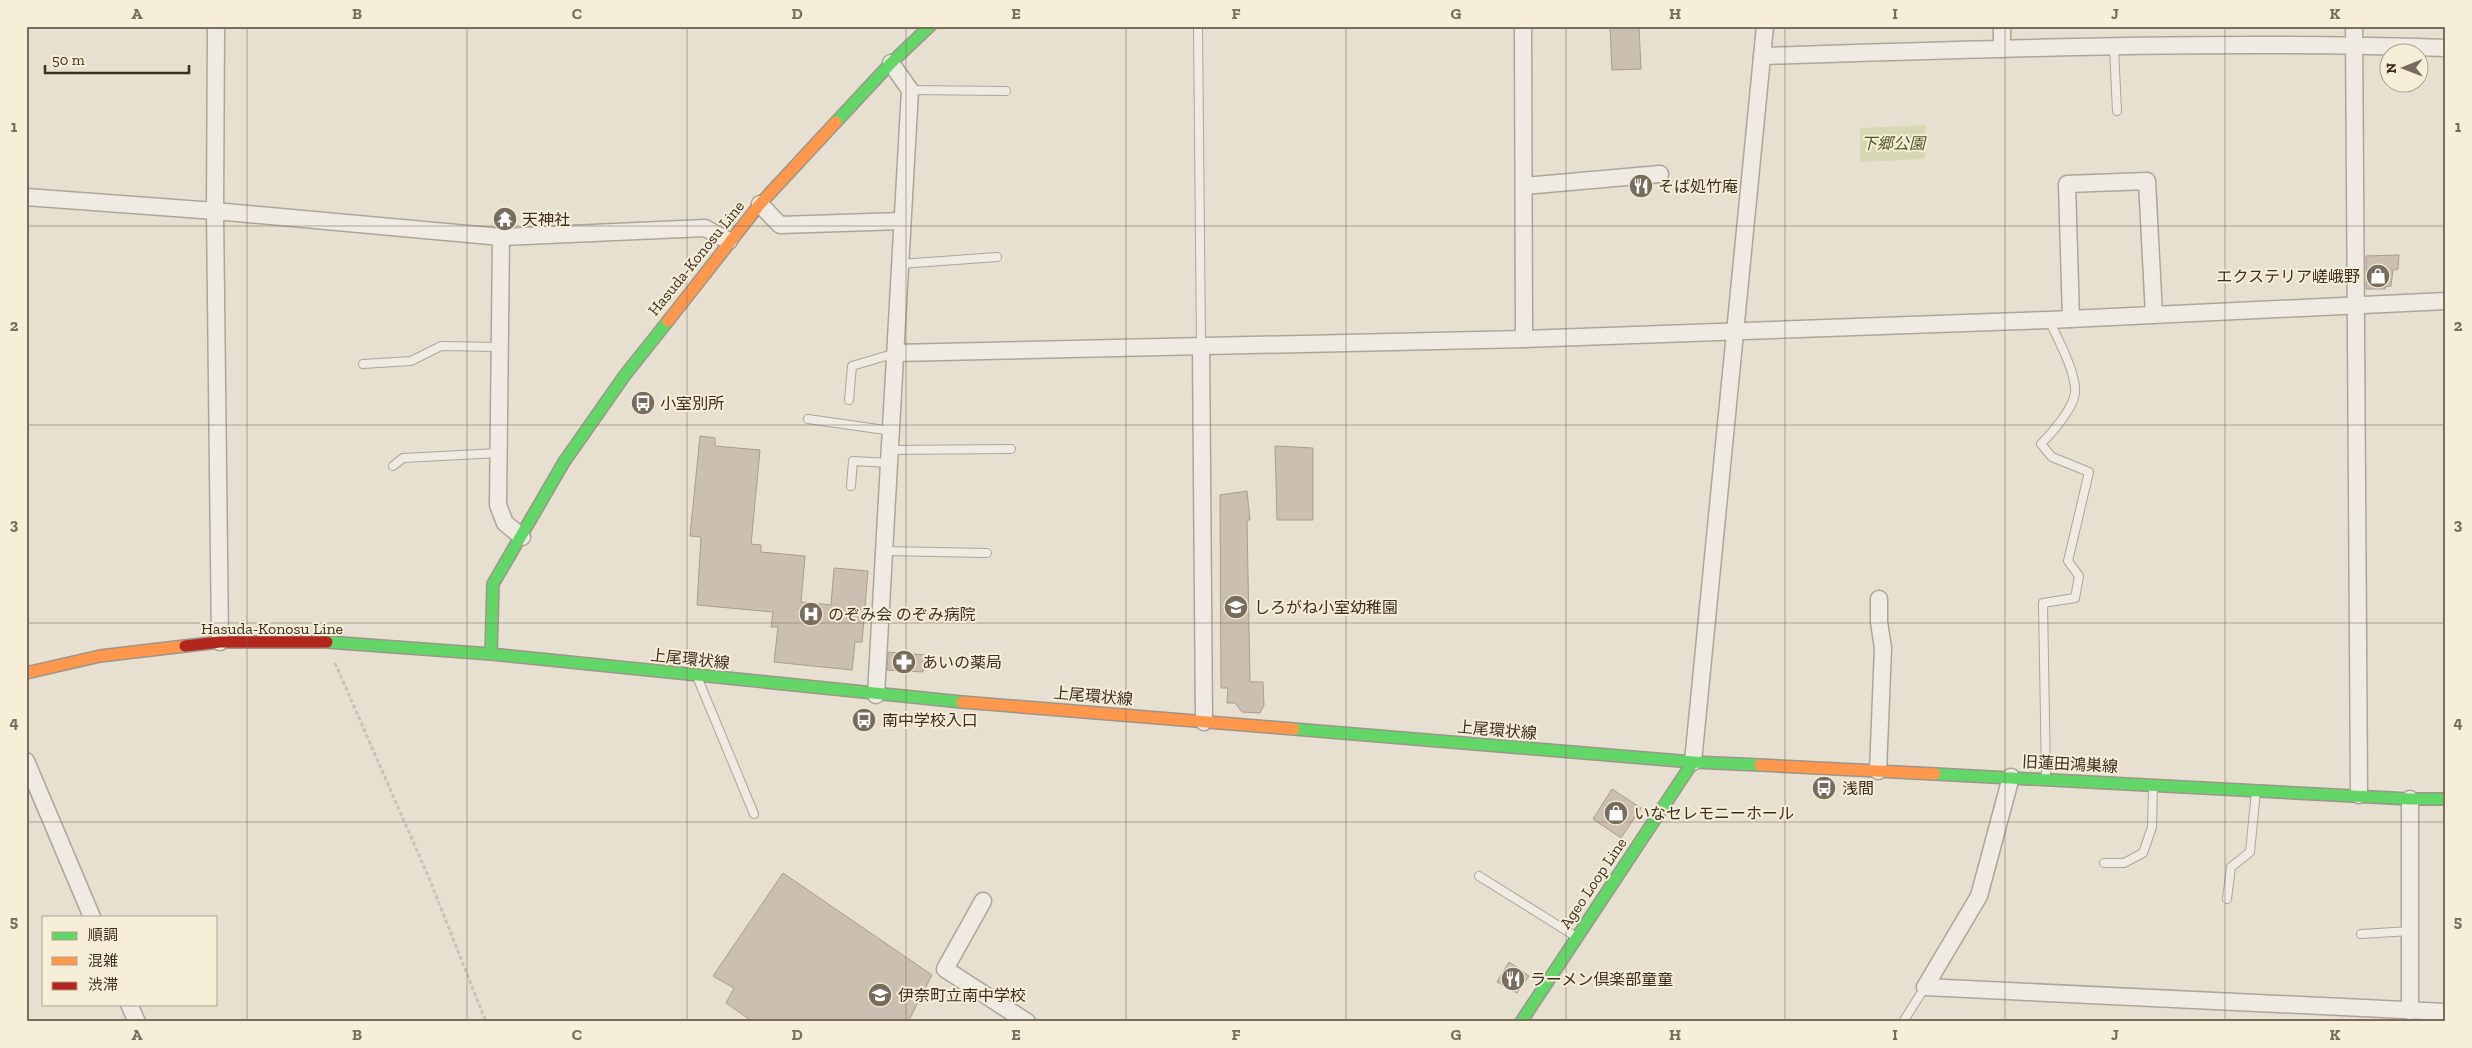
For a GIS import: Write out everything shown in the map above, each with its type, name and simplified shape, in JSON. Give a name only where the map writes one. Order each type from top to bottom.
[{"type":"main road","name":"Hasuda-Konosu Line","points":[[26,673],[100,656],[220,642],[326,642],[491,654],[493,584],[564,462],[625,375],[729,241],[760,204],[891,62],[926,28]]},
{"type":"main road","name":"上尾環状線","points":[[491,654],[876,695],[1693,762]]},
{"type":"main road","name":"旧蓮田鴻巣線","points":[[1693,762],[2359,794],[2410,799],[2446,799]]},
{"type":"main road","name":"Ageo Loop Line","points":[[1521,1022],[1693,762]]},
{"type":"street","points":[[216,26],[215,211],[220,642]]},
{"type":"street","points":[[1523,26],[1524,340]]},
{"type":"street","points":[[1693,762],[1765,26]]},
{"type":"street","points":[[2002,26],[2002,49]]},
{"type":"street","points":[[2354,26],[2359,794]]},
{"type":"street","points":[[1762,56],[2002,49],[2354,44],[2446,48]]},
{"type":"street","points":[[876,695],[896,353],[898,264],[910,90],[891,62]]},
{"type":"street","points":[[1524,186],[1660,174]]},
{"type":"street","points":[[2071,319],[2067,184],[2147,181],[2154,315]]},
{"type":"street","points":[[26,197],[215,211],[501,238],[704,228],[729,241]]},
{"type":"street","points":[[760,204],[780,225],[901,221]]},
{"type":"street","points":[[501,238],[498,505],[505,523],[522,537]]},
{"type":"street","points":[[896,353],[1524,340],[2048,320],[2446,301]]},
{"type":"street","points":[[1201,346],[1204,722]]},
{"type":"street","points":[[1878,771],[1884,648],[1879,622],[1879,599]]},
{"type":"street","points":[[26,761],[92,916]]},
{"type":"street","points":[[2010,777],[1979,896],[1925,987],[2446,1012]]},
{"type":"street","points":[[2410,799],[2412,931],[2410,1010]]},
{"type":"street","points":[[984,901],[945,970],[1027,1022]]},
{"type":"street","points":[[130,1006],[137,1022]]},
{"type":"lane","points":[[1198,26],[1201,346]]},
{"type":"lane","points":[[2114,48],[2117,111]]},
{"type":"lane","points":[[910,90],[1006,91]]},
{"type":"lane","points":[[898,264],[997,257]]},
{"type":"lane","points":[[2046,779],[2043,603],[2075,598],[2080,576],[2068,561],[2088,472],[2052,457],[2041,444],[2059,426],[2075,393],[2067,356],[2048,320]]},
{"type":"lane","points":[[363,364],[411,361],[441,346],[500,347]]},
{"type":"lane","points":[[849,400],[852,366],[896,353]]},
{"type":"lane","points":[[808,419],[892,431]]},
{"type":"lane","points":[[851,486],[853,462],[890,456],[1011,449]]},
{"type":"lane","points":[[393,466],[403,458],[499,453]]},
{"type":"lane","points":[[884,551],[987,553]]},
{"type":"lane","points":[[697,676],[754,814]]},
{"type":"lane","points":[[2104,863],[2124,863],[2143,852],[2152,827],[2153,784]]},
{"type":"lane","points":[[2227,899],[2231,867],[2250,852],[2256,789]]},
{"type":"lane","points":[[1479,876],[1577,937]]},
{"type":"lane","points":[[2361,934],[2412,931]]},
{"type":"lane","points":[[1903,1022],[1925,987]]},
{"type":"path","points":[[326,642],[429,878],[486,1022]]},
{"type":"green space","name":"下郷公園","points":[[1926,125],[1925,159],[1860,162],[1860,128]]},
{"type":"building","points":[[1610,26],[1639,26],[1641,69],[1612,70]]},
{"type":"building","points":[[2399,255],[2398,269],[2393,270],[2391,286],[2385,287],[2385,289],[2366,289],[2366,256]]},
{"type":"building","points":[[700,436],[715,438],[715,446],[760,450],[751,544],[761,545],[761,552],[805,556],[801,602],[831,605],[834,568],[868,571],[862,642],[855,642],[852,670],[774,662],[778,627],[771,627],[773,612],[697,605],[701,537],[690,536]]},
{"type":"building","points":[[1275,446],[1313,448],[1313,520],[1277,520]]},
{"type":"building","points":[[1247,491],[1250,520],[1247,520],[1250,682],[1263,682],[1264,705],[1260,713],[1242,712],[1235,703],[1227,703],[1228,688],[1221,688],[1220,495]]},
{"type":"building","points":[[888,652],[925,655],[923,672],[887,670]]},
{"type":"building","points":[[1612,789],[1641,808],[1621,838],[1593,819]]},
{"type":"building","points":[[783,873],[932,975],[908,1022],[753,1022],[726,1003],[734,988],[713,976]]},
{"type":"building","points":[[1509,962],[1529,976],[1517,993],[1497,982]]},
{"type":"traffic: fast","points":[[836,122],[891,63],[930,26]]},
{"type":"traffic: fast","points":[[491,654],[493,584],[564,462],[625,375],[668,321]]},
{"type":"traffic: fast","points":[[327,642],[491,654],[962,702]]},
{"type":"traffic: fast","points":[[1294,729],[1693,762],[1760,765]]},
{"type":"traffic: fast","points":[[1521,1022],[1693,762]]},
{"type":"traffic: fast","points":[[1935,774],[2410,799],[2446,799]]},
{"type":"traffic: slow","points":[[668,321],[760,204],[836,122]]},
{"type":"traffic: slow","points":[[26,673],[100,656],[185,646]]},
{"type":"traffic: slow","points":[[962,702],[1294,729]]},
{"type":"traffic: slow","points":[[1760,765],[1935,774]]},
{"type":"traffic: jam","points":[[185,646],[220,642],[327,642]]},
{"type":"place","name":"そば処竹庵","points":[[1641,186]]},
{"type":"place","name":"天神社","points":[[505,219]]},
{"type":"place","name":"エクステリア嵯峨野","points":[[2378,276]]},
{"type":"place","name":"小室別所","points":[[643,403]]},
{"type":"place","name":"しろがね小室幼稚園","points":[[1236,607]]},
{"type":"place","name":"のぞみ会 のぞみ病院","points":[[811,614]]},
{"type":"place","name":"あいの薬局","points":[[904,662]]},
{"type":"place","name":"南中学校入口","points":[[864,720]]},
{"type":"place","name":"浅間","points":[[1824,788]]},
{"type":"place","name":"いなセレモニーホール","points":[[1616,813]]},
{"type":"place","name":"ラーメン倶楽部童童","points":[[1513,979]]},
{"type":"place","name":"伊奈町立南中学校","points":[[880,995]]}]
